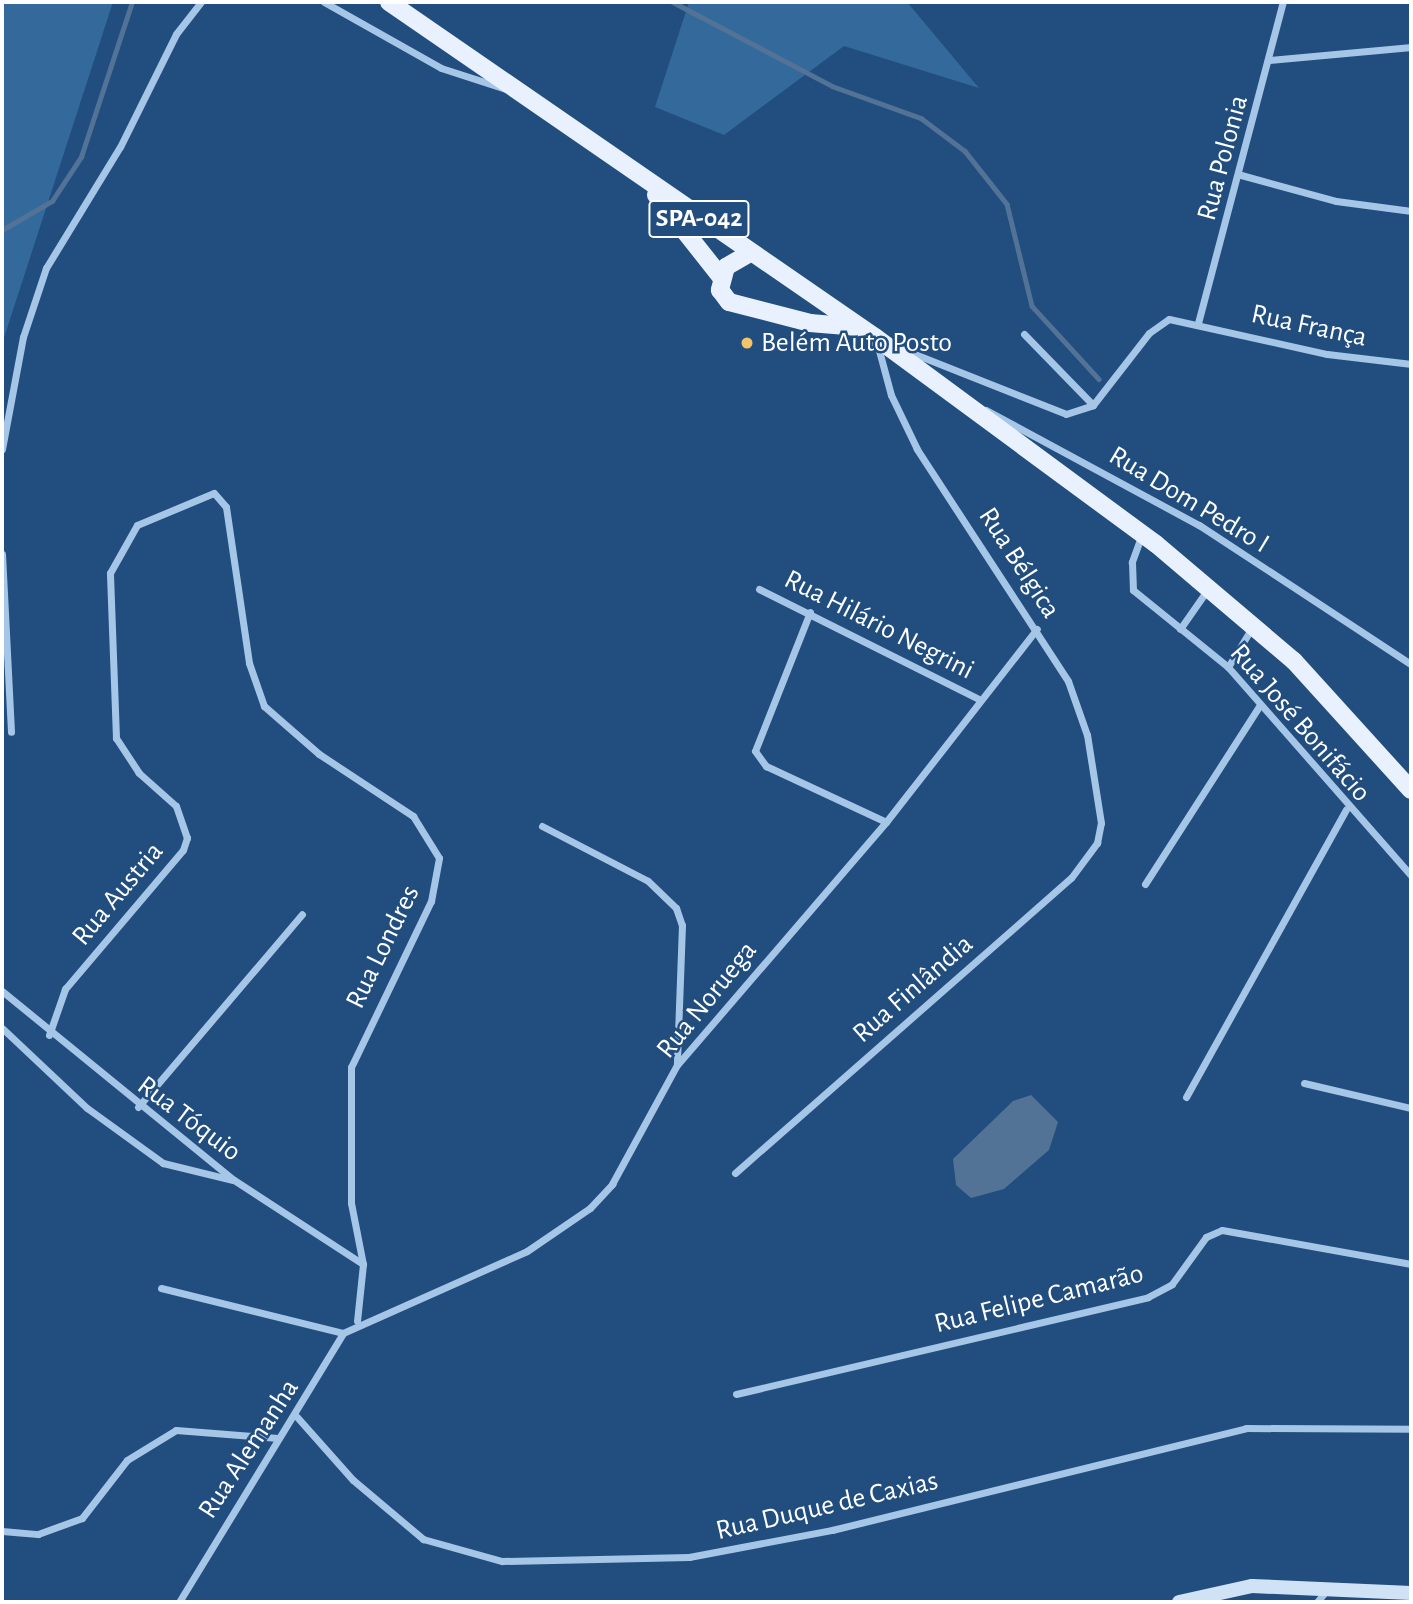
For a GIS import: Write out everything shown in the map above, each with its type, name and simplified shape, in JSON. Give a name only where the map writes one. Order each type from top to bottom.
[{"type":"main road","points":[[389,2],[648,184],[721,277]]},
{"type":"main road","name":"SPA-042","points":[[648,184],[750,253]]},
{"type":"main road","points":[[868,332],[740,307],[720,290],[721,277],[735,258],[750,253],[868,332],[1142,533],[1254,625],[1411,790]]},
{"type":"main road","points":[[1179,1602],[1252,1586],[1321,1597],[1411,1593]]},
{"type":"street","points":[[2,449],[23,337],[46,268],[120,147],[176,33],[201,2]]},
{"type":"street","points":[[324,2],[451,73],[513,90]]},
{"type":"street","name":"Rua Polonia","points":[[1198,323],[1241,175],[1283,2]]},
{"type":"street","points":[[1269,60],[1411,47]]},
{"type":"street","points":[[1241,175],[1336,201],[1411,211]]},
{"type":"street","points":[[868,332],[1046,410],[1077,413],[1093,405],[1158,323],[1198,323]]},
{"type":"street","name":"Rua França","points":[[1198,323],[1327,354],[1411,364]]},
{"type":"street","name":"Rua Bélgica","points":[[868,332],[891,395],[918,449],[1037,629],[1080,709],[1101,823]]},
{"type":"street","points":[[1024,334],[1093,405]]},
{"type":"street","name":"Rua Dom Pedro I","points":[[937,384],[1199,525],[1411,664]]},
{"type":"street","name":"Rua Londres","points":[[123,753],[110,688],[116,555],[131,531],[157,512],[208,493],[222,497],[226,507],[249,663],[264,706],[319,754],[413,816],[439,858],[431,901],[351,1067],[352,1203],[363,1264],[357,1321]]},
{"type":"street","name":"Rua José Bonifácio","points":[[1142,533],[1132,562],[1133,590],[1227,667],[1346,809],[1411,874]]},
{"type":"street","points":[[2,554],[11,732]]},
{"type":"street","points":[[1180,629],[1210,587]]},
{"type":"street","name":"Rua Hilário Negrini","points":[[759,589],[810,612],[979,699]]},
{"type":"street","points":[[810,612],[755,751],[766,766],[886,822]]},
{"type":"street","points":[[1227,667],[1254,625]]},
{"type":"street","name":"Rua Noruega","points":[[357,1321],[527,1251],[581,1216],[612,1184],[677,1065],[886,822],[979,699],[1037,629]]},
{"type":"street","points":[[1145,884],[1259,705]]},
{"type":"street","name":"Rua Austria","points":[[49,1035],[65,989],[184,850],[184,818],[123,753]]},
{"type":"street","points":[[1186,1097],[1346,809]]},
{"type":"street","name":"Rua Finlândia","points":[[734,1173],[1071,878],[1097,843],[1101,823]]},
{"type":"street","points":[[542,826],[648,881],[676,908],[682,925],[677,1065]]},
{"type":"street","points":[[138,1107],[302,914]]},
{"type":"street","name":"Rua Tóquio","points":[[2,991],[49,1035],[234,1180],[363,1264]]},
{"type":"street","points":[[2,1028],[87,1108],[163,1163],[234,1180]]},
{"type":"street","points":[[1304,1083],[1411,1108]]},
{"type":"street","name":"Rua Felipe Camarão","points":[[736,1394],[1148,1297],[1172,1284],[1206,1237],[1222,1230],[1411,1264]]},
{"type":"street","points":[[161,1288],[343,1333]]},
{"type":"street","name":"Rua Alemanha","points":[[179,1602],[278,1438],[297,1417],[343,1333],[357,1321]]},
{"type":"street","name":"Rua Duque de Caxias","points":[[297,1417],[353,1480],[423,1539],[502,1561],[689,1557],[1227,1431],[1289,1425],[1411,1429]]},
{"type":"street","points":[[2,1531],[38,1534],[82,1518],[127,1460],[176,1430],[278,1438]]},
{"type":"shaded area","points":[[2,2],[113,2],[2,344]]},
{"type":"shaded area","points":[[689,2],[907,2],[979,88],[844,46],[724,135],[655,107]]},
{"type":"shaded area","points":[[1031,1095],[1058,1122],[1049,1150],[1004,1189],[971,1198],[956,1185],[953,1159],[1013,1101]]},
{"type":"waterway","points":[[2,230],[52,201],[81,157],[132,2]]},
{"type":"waterway","points":[[673,2],[832,86],[921,118],[965,151],[1007,204],[1032,306],[1099,379]]},
{"type":"place","name":"Belém Auto Posto","points":[[747,343]]}]
